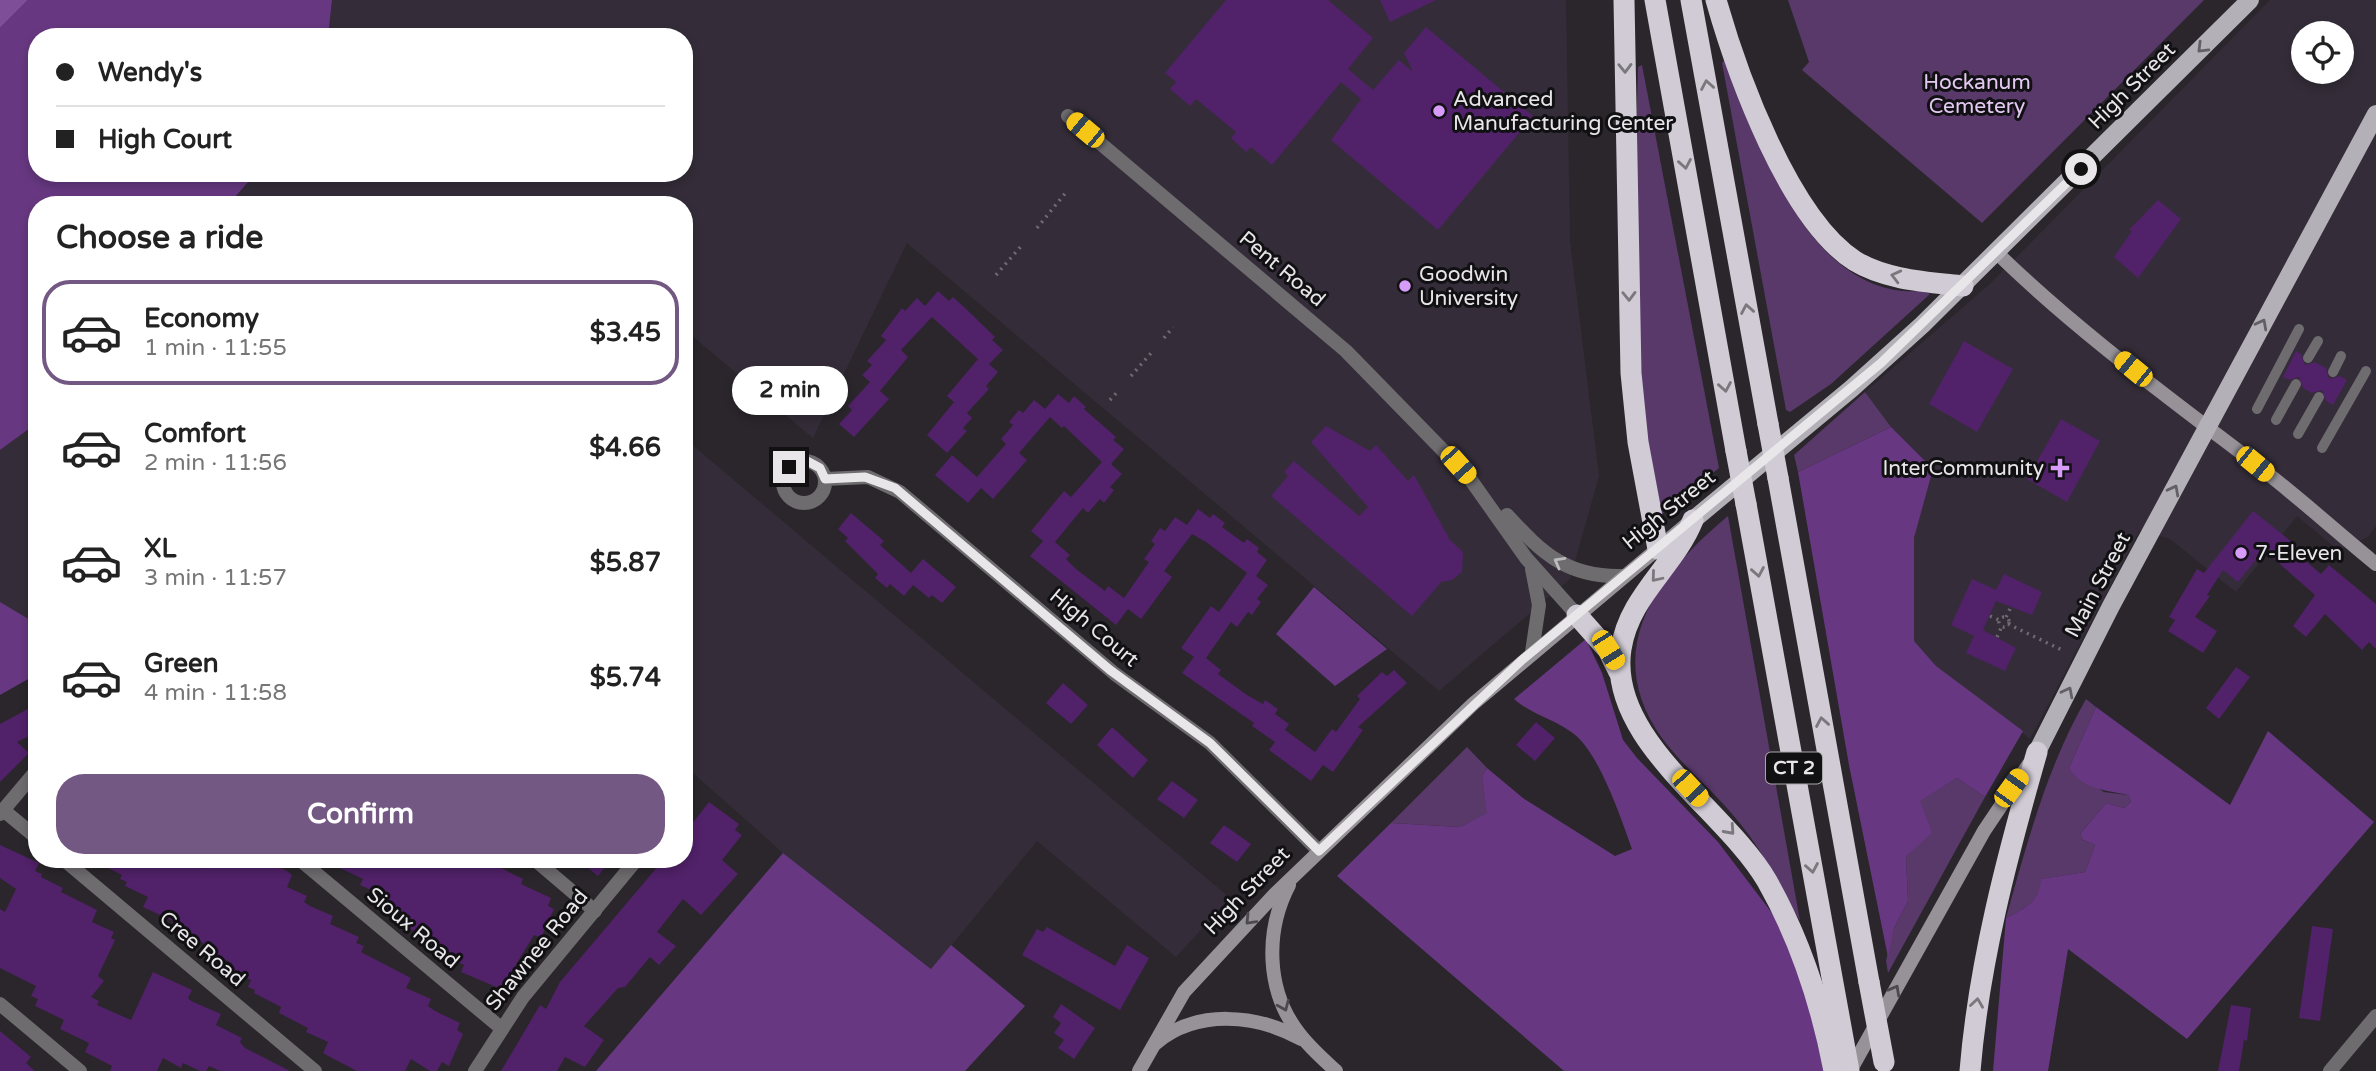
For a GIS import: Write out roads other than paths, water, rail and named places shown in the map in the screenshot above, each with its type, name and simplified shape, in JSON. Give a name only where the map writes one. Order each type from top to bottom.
[{"type":"highway","points":[[1623,0],[1631,373],[1638,443],[1658,548]]},
{"type":"highway","name":"CT 2","points":[[1655,0],[1849,1071]]},
{"type":"highway","name":"CT 2","points":[[1691,0],[1885,1066]]},
{"type":"highway","points":[[1716,0],[1733,52],[1767,134],[1790,183],[1816,226],[1838,248],[1875,270],[1910,279],[1963,286]]},
{"type":"highway","points":[[1621,676],[1621,647],[1630,615],[1644,592],[1676,552],[1693,520]]},
{"type":"highway","points":[[1577,615],[1608,650],[1621,676],[1629,708],[1646,737],[1738,839],[1767,881],[1807,965],[1832,1062]]},
{"type":"highway","points":[[1970,1071],[1976,1010],[1992,922],[2037,752]]},
{"type":"main road","name":"High Street","points":[[1139,1071],[1184,992],[1297,872],[1450,725],[1532,652],[1851,389],[1997,253],[2250,0]]},
{"type":"main road","name":"Main Street","points":[[1849,1071],[1990,820],[2037,752],[2376,114]]},
{"type":"main road","points":[[1997,253],[2028,282],[2376,564]]},
{"type":"main road","points":[[1297,872],[1277,914],[1272,959],[1283,1006],[1306,1041],[1336,1071]]},
{"type":"main road","points":[[1152,1047],[1170,1033],[1192,1024],[1237,1018],[1272,1026],[1306,1041]]},
{"type":"street","name":"Pent Road","points":[[1068,116],[1346,351],[1552,559],[1593,575],[1624,576]]},
{"type":"street","name":"Pent Road","points":[[1458,465],[1499,516],[1527,558],[1577,615]]},
{"type":"street","name":"High Court","points":[[825,479],[868,477],[898,490],[1110,670],[1210,743],[1319,851]]},
{"type":"street","name":"Pent Road","points":[[1527,558],[1536,580],[1539,606],[1532,652]]},
{"type":"street","points":[[28,781],[2,812],[28,831]]},
{"type":"street","name":"Cree Road","points":[[74,868],[315,1071]]},
{"type":"street","name":"Sioux Road","points":[[310,868],[501,1028]]},
{"type":"street","points":[[545,868],[596,911]]},
{"type":"street","name":"Shawnee Road","points":[[475,1071],[523,997],[630,868]]},
{"type":"street","points":[[0,1004],[80,1071]]},
{"type":"street","points":[[2330,1071],[2376,1016]]},
{"type":"lane","points":[[2257,409],[2299,329]]},
{"type":"lane","points":[[2308,358],[2318,341]]},
{"type":"lane","points":[[2333,372],[2341,356]]},
{"type":"lane","points":[[2322,448],[2366,371]]},
{"type":"lane","points":[[2276,420],[2296,384]]},
{"type":"lane","points":[[2298,434],[2319,397]]},
{"type":"place","name":"Advanced Manufacturing Center","points":[[1439,111]]},
{"type":"place","name":"Goodwin University","points":[[1405,286]]},
{"type":"place","name":"InterCommunity","points":[[2060,468]]},
{"type":"place","name":"7-Eleven","points":[[2241,553]]},
{"type":"park label","name":"Hockanum Cemetery","points":[[1977,94]]}]
